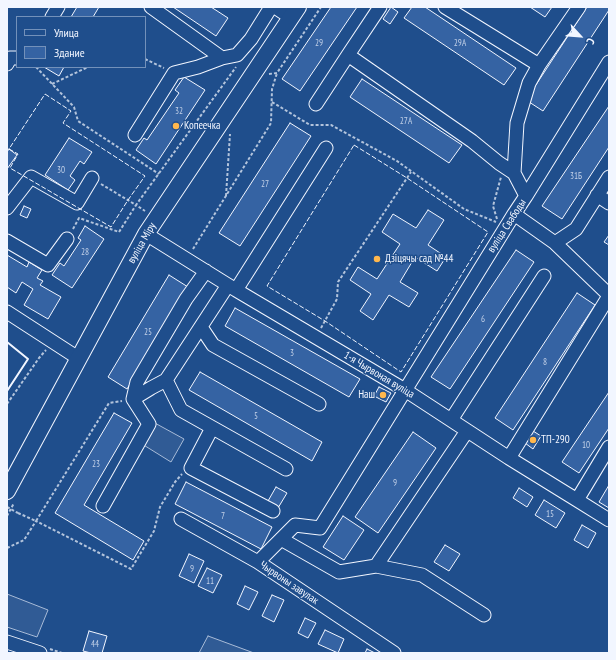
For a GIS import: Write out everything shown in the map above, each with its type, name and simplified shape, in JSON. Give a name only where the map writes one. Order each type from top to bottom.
[{"type":"main road","name":"вуліца Міру","points":[[7,491],[146,234],[294,12]]},
{"type":"street","points":[[53,16],[58,7]]},
{"type":"street","points":[[151,7],[222,58]]},
{"type":"street","points":[[135,135],[174,74],[198,68],[222,58],[237,55],[251,39],[271,7]]},
{"type":"street","points":[[275,7],[294,12]]},
{"type":"street","points":[[316,104],[380,7]]},
{"type":"street","points":[[445,7],[539,65]]},
{"type":"street","points":[[509,169],[517,123],[528,83],[579,7]]},
{"type":"street","points":[[348,55],[472,141],[499,163],[509,169],[526,196]]},
{"type":"street","points":[[7,64],[10,58],[16,58]]},
{"type":"street","name":"вуліца Свабоды","points":[[281,539],[295,525],[320,528],[609,62]]},
{"type":"street","points":[[134,399],[166,380],[201,327],[232,287],[326,148]]},
{"type":"street","points":[[7,208],[31,177],[77,203],[92,178]]},
{"type":"street","points":[[555,243],[576,229],[609,177]]},
{"type":"street","points":[[597,195],[609,203]]},
{"type":"street","points":[[509,458],[609,295],[555,243],[514,214]]},
{"type":"street","name":"1-я Чырвоная вуліца","points":[[146,234],[405,390],[509,458],[609,520]]},
{"type":"street","points":[[7,242],[48,265],[67,239]]},
{"type":"street","points":[[103,506],[149,424],[134,399],[137,382],[186,299],[206,271]]},
{"type":"street","points":[[451,420],[544,276]]},
{"type":"street","points":[[7,312],[78,358]]},
{"type":"street","points":[[201,327],[213,345],[319,404]]},
{"type":"street","points":[[166,380],[181,410],[286,469]]},
{"type":"street","points":[[212,428],[192,468],[273,511]]},
{"type":"street","points":[[376,566],[467,430]]},
{"type":"street","points":[[577,500],[609,447]]},
{"type":"street","name":"Чырвоны завулак","points":[[181,519],[258,562],[394,653]]},
{"type":"street","points":[[258,562],[281,539],[339,572],[376,566],[422,575],[484,615]]},
{"type":"street","points":[[7,642],[40,653]]},
{"type":"path","points":[[146,60],[174,74]]},
{"type":"path","points":[[67,239],[79,218],[118,232],[238,65]]},
{"type":"path","points":[[37,68],[74,107],[78,121],[159,174]]},
{"type":"path","points":[[52,84],[86,68]]},
{"type":"path","points":[[192,252],[271,123],[272,88],[277,73]]},
{"type":"path","points":[[272,102],[310,125],[332,126],[397,161],[464,209],[499,224],[493,206],[509,169]]},
{"type":"path","points":[[226,196],[230,127]]},
{"type":"path","points":[[321,328],[337,299],[338,282],[412,172]]},
{"type":"path","points":[[92,178],[149,213]]},
{"type":"path","points":[[7,404],[39,358],[48,348]]},
{"type":"path","points":[[7,548],[24,540],[109,403],[134,399]]},
{"type":"path","points":[[7,507],[131,569],[154,531],[160,508],[171,488],[184,470],[192,468]]},
{"type":"shaded area","points":[[153,422],[184,439],[171,462],[142,444]]},
{"type":"shaded area","points":[[7,594],[48,610],[37,637],[7,627]]},
{"type":"shaded area","points":[[208,636],[254,653],[199,653]]},
{"type":"building","points":[[77,7],[99,7],[94,16],[72,16]]},
{"type":"building","points":[[173,7],[211,7],[228,18],[216,36]]},
{"type":"building","points":[[331,7],[357,7],[300,91],[282,79]]},
{"type":"building","points":[[391,7],[398,12],[390,24],[383,19]]},
{"type":"building","points":[[412,7],[425,7],[516,68],[504,85],[404,18]]},
{"type":"building","points":[[530,7],[552,7],[545,17]]},
{"type":"building","points":[[587,7],[609,7],[609,10],[543,111],[526,100]]},
{"type":"building","points":[[46,68],[63,68],[59,76]]},
{"type":"building","points":[[184,77],[205,90],[156,164],[136,150],[144,138],[147,140],[179,93],[175,90]]},
{"type":"building","points":[[362,79],[462,145],[449,163],[350,97]]},
{"type":"building","points":[[609,106],[609,147],[562,219],[542,206]]},
{"type":"building","points":[[290,123],[311,136],[240,246],[219,233]]},
{"type":"building","points":[[69,138],[92,152],[84,164],[80,161],[70,176],[75,180],[68,190],[45,175]]},
{"type":"building","points":[[9,149],[17,155],[7,169],[7,152]]},
{"type":"building","points":[[24,206],[31,209],[27,218],[20,215]]},
{"type":"building","points":[[428,210],[444,220],[428,245],[446,257],[437,271],[415,257],[400,282],[418,293],[409,307],[389,295],[373,320],[360,311],[371,294],[350,280],[358,267],[377,279],[400,244],[382,232],[393,214],[416,228]]},
{"type":"building","points":[[85,226],[104,239],[72,288],[52,275],[60,263],[64,266],[81,240],[78,238]]},
{"type":"building","points":[[609,235],[609,245],[604,242]]},
{"type":"building","points":[[516,250],[534,262],[450,389],[431,377]]},
{"type":"building","points":[[7,255],[27,267],[29,262],[42,270],[37,278],[43,281],[40,285],[61,297],[48,319],[24,305],[33,289],[22,282],[16,293],[7,287]]},
{"type":"building","points":[[169,275],[188,287],[127,389],[108,377]]},
{"type":"building","points":[[577,293],[595,305],[513,430],[495,418]]},
{"type":"building","points":[[235,308],[360,379],[349,397],[225,326]]},
{"type":"building","points":[[200,372],[322,442],[312,461],[189,390]]},
{"type":"building","name":"Наш","points":[[379,387],[391,393],[386,402],[374,396]]},
{"type":"building","points":[[609,392],[609,428],[579,473],[562,462]]},
{"type":"building","points":[[114,413],[132,423],[84,505],[144,541],[133,560],[55,513]]},
{"type":"building","name":"ТП-290","points":[[533,431],[541,436],[533,449],[525,443]]},
{"type":"building","points":[[413,432],[436,448],[378,533],[355,517]]},
{"type":"building","points":[[186,482],[272,527],[261,549],[175,504]]},
{"type":"building","points":[[609,485],[609,508],[599,502]]},
{"type":"building","points":[[276,487],[287,493],[278,508],[268,501]]},
{"type":"building","points":[[519,488],[533,497],[527,507],[513,498]]},
{"type":"building","points":[[544,500],[565,513],[556,528],[535,515]]},
{"type":"building","points":[[343,516],[364,530],[344,560],[323,547]]},
{"type":"building","points":[[582,525],[596,533],[588,548],[574,540]]},
{"type":"building","points":[[445,545],[460,554],[449,571],[434,562]]},
{"type":"building","points":[[189,554],[204,561],[194,583],[179,576]]},
{"type":"building","points":[[207,568],[222,575],[213,593],[198,586]]},
{"type":"building","points":[[245,586],[258,592],[249,610],[237,604]]},
{"type":"building","points":[[272,595],[284,600],[274,622],[262,616]]},
{"type":"building","points":[[305,618],[316,623],[308,638],[298,633]]},
{"type":"building","points":[[325,630],[344,639],[338,653],[318,644]]},
{"type":"building","points":[[89,631],[107,636],[102,653],[83,651]]},
{"type":"building","points":[[367,649],[375,653],[365,653]]},
{"type":"fence","points":[[45,94],[71,111],[63,123],[145,176],[111,227],[10,168],[18,154],[9,149],[45,94]]},
{"type":"fence","points":[[354,145],[488,232],[401,372],[325,321],[267,286],[354,145]]},
{"type":"wall","points":[[7,342],[28,359],[7,391]]},
{"type":"place","name":"Копеечка","points":[[176,126]]},
{"type":"place","name":"Дзіцячы сад №44","points":[[377,259]]},
{"type":"place","name":"Наш","points":[[383,395]]},
{"type":"place","name":"ТП-290","points":[[533,440]]}]
